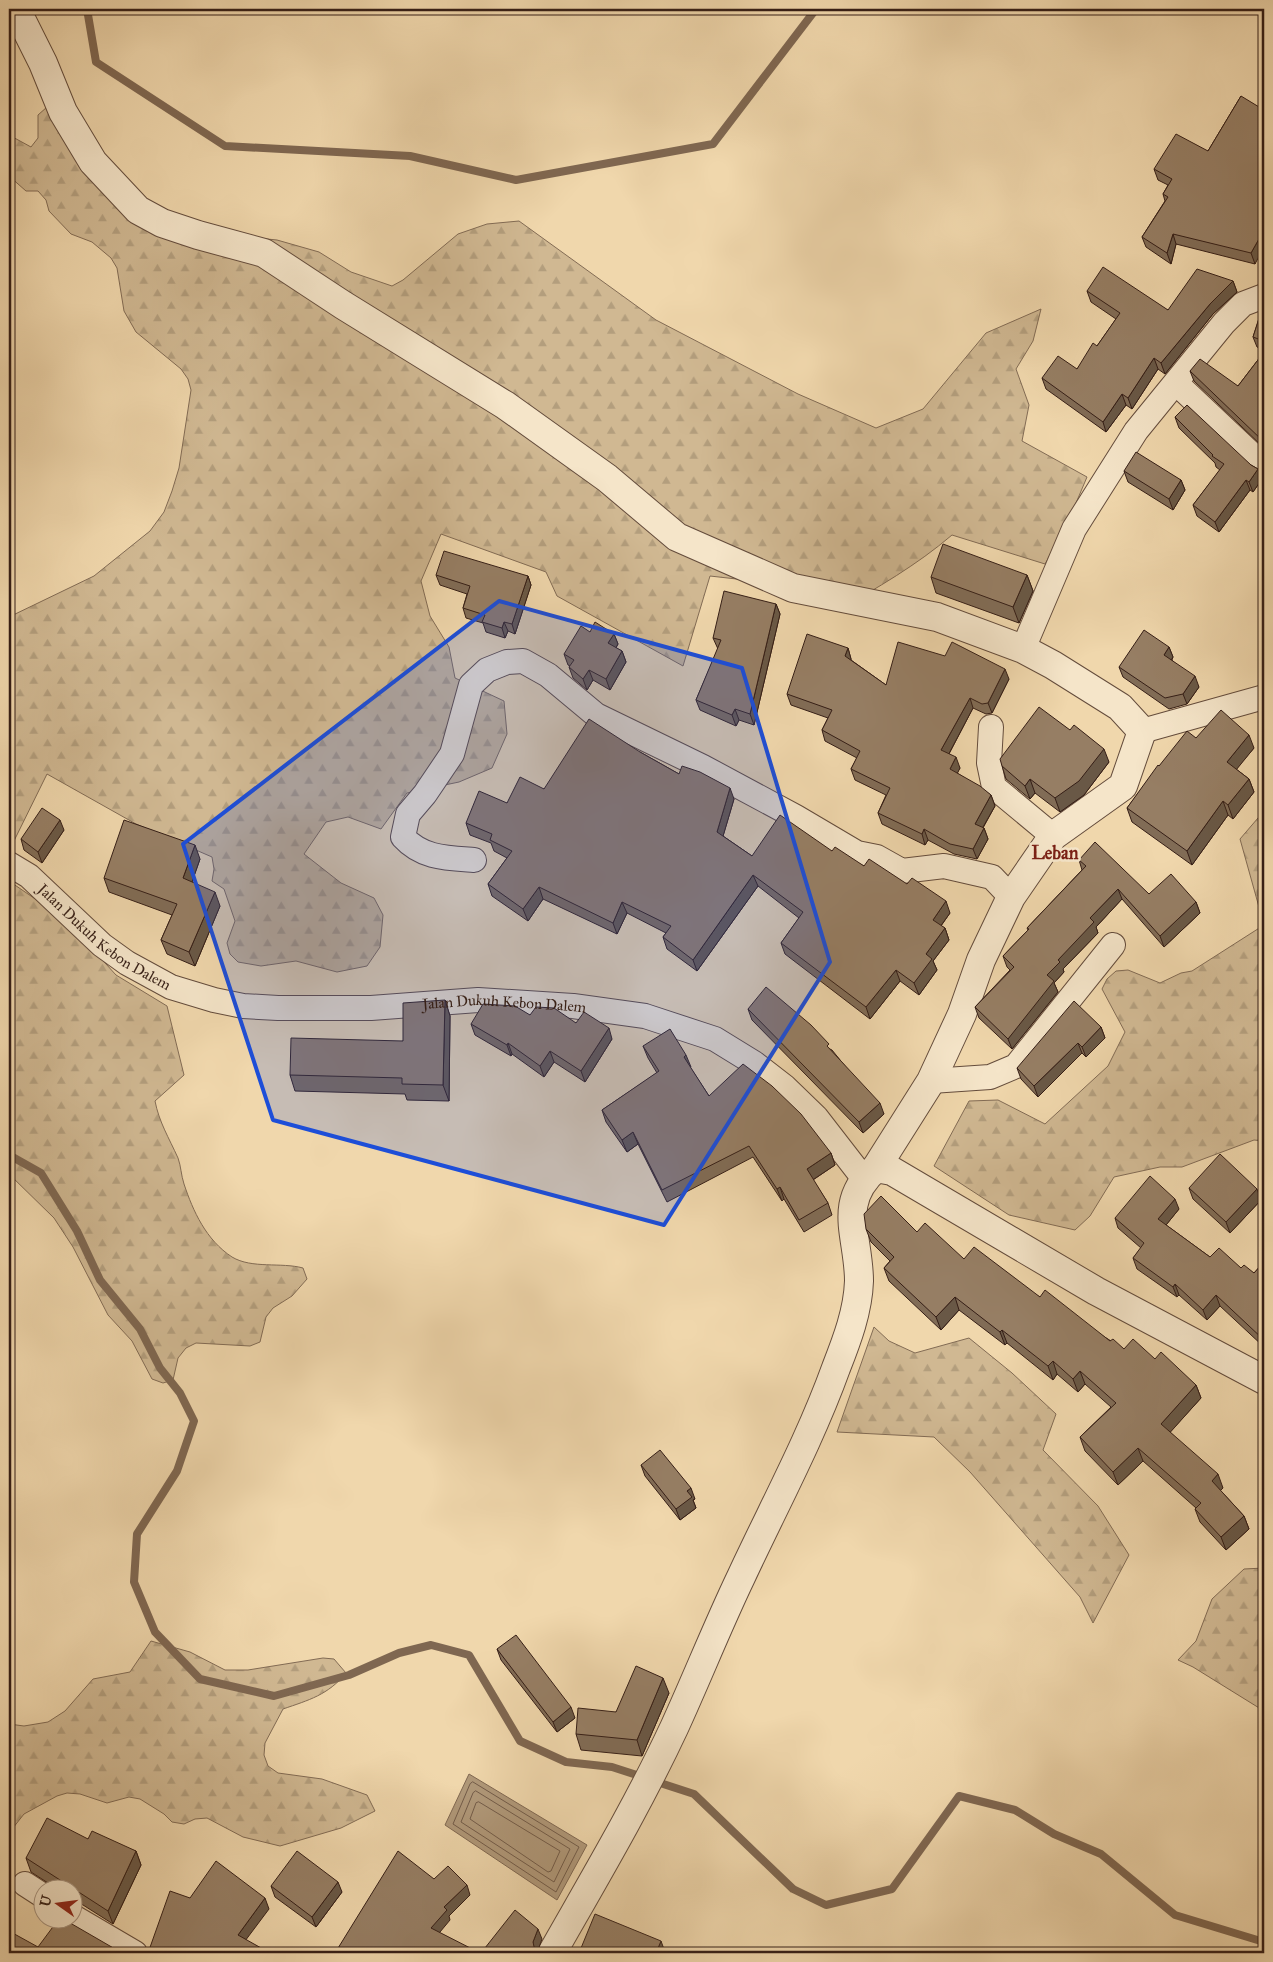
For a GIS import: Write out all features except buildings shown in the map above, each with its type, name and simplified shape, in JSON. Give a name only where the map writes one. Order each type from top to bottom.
[{"type":"street","points":[[16,9],[43,63],[63,112],[93,162],[138,210],[162,223],[264,253],[343,305],[505,405],[607,478],[677,537],[793,588],[937,617],[1022,649],[1053,665],[1120,708],[1142,731]]},
{"type":"street","points":[[1022,649],[1074,529],[1136,431],[1224,323],[1243,304],[1264,296]]},
{"type":"street","points":[[1176,383],[1264,466]]},
{"type":"street","points":[[474,860],[432,856],[412,847],[403,837],[408,814],[425,794],[452,754],[471,685],[487,670],[507,662],[523,662],[548,675],[596,716],[703,767],[796,817],[856,853],[877,857],[902,871],[944,866],[992,877],[1011,897]]},
{"type":"street","points":[[1142,731],[1264,697]]},
{"type":"street","points":[[991,727],[989,763],[994,786],[1053,836]]},
{"type":"street","points":[[552,1953],[629,1818],[674,1729],[739,1580],[821,1408],[837,1367],[855,1311],[859,1280],[852,1236],[852,1209],[858,1188],[931,1081],[962,1014],[981,960],[1011,897],[1053,836],[1123,786],[1142,731]]},
{"type":"street","name":"Jalan Dukuh Kebon Dalem","points":[[9,864],[28,876],[102,944],[127,963],[172,987],[214,1000],[243,1006],[278,1008],[371,1008],[478,1000],[573,1006],[645,1016],[715,1039],[754,1063],[785,1087],[870,1173]]},
{"type":"street","points":[[931,1081],[990,1077],[1016,1066],[1113,945]]},
{"type":"street","points":[[870,1173],[892,1172],[1096,1291],[1264,1380]]},
{"type":"street","points":[[82,1922],[136,1953]]},
{"type":"highlighted area","points":[[499,601],[742,668],[830,962],[664,1225],[273,1120],[183,844]]},
{"type":"green space","points":[[47,107],[68,146],[96,184],[227,235],[277,240],[319,252],[351,272],[392,286],[403,280],[458,234],[487,224],[519,221],[656,320],[798,394],[876,428],[923,409],[986,333],[1041,309],[1033,341],[1016,369],[1029,405],[1022,441],[1087,477],[1065,529],[1045,564],[952,535],[911,566],[837,611],[763,582],[710,576],[683,666],[557,596],[546,572],[441,534],[421,581],[430,616],[449,647],[455,678],[504,701],[507,734],[492,768],[459,782],[407,793],[381,829],[348,817],[326,822],[304,854],[341,883],[374,898],[383,915],[380,947],[367,966],[337,972],[296,961],[261,966],[238,962],[230,954],[227,943],[235,921],[224,889],[212,881],[214,869],[212,857],[136,824],[47,774],[9,851],[9,617],[94,576],[150,531],[164,512],[179,468],[191,390],[188,379],[181,369],[136,332],[124,311],[117,268],[111,258],[92,242],[71,234],[49,211],[46,200],[38,191],[26,191],[9,176],[9,135],[31,147],[38,138],[38,115]]},
{"type":"green space","points":[[1264,811],[1264,925],[1240,839]]},
{"type":"green space","points":[[9,881],[66,920],[116,975],[167,1006],[184,1075],[155,1101],[162,1123],[178,1158],[183,1181],[192,1204],[208,1234],[223,1250],[240,1261],[303,1268],[307,1279],[292,1296],[273,1308],[266,1317],[260,1342],[250,1346],[196,1343],[186,1348],[178,1358],[173,1380],[163,1383],[152,1379],[132,1341],[108,1315],[73,1247],[54,1218],[9,1174]]},
{"type":"green space","points":[[1264,925],[1264,1141],[1254,1140],[1182,1167],[1160,1167],[1114,1177],[1090,1216],[1075,1230],[1009,1215],[934,1166],[969,1101],[998,1100],[1045,1124],[1108,1066],[1125,1032],[1102,989],[1107,979],[1116,971],[1128,970],[1160,983],[1181,973],[1192,971]]},
{"type":"green space","points":[[874,1327],[889,1341],[915,1353],[969,1338],[1012,1373],[1056,1414],[1043,1450],[1098,1506],[1129,1555],[1093,1623],[1080,1597],[970,1472],[934,1437],[837,1432]]},
{"type":"green space","points":[[1264,1568],[1264,1711],[1193,1667],[1178,1660],[1196,1641],[1212,1599],[1244,1569]]},
{"type":"green space","points":[[151,1641],[190,1652],[225,1670],[248,1670],[323,1658],[334,1659],[346,1673],[325,1692],[283,1709],[265,1743],[264,1755],[268,1766],[278,1773],[322,1779],[367,1795],[375,1811],[341,1828],[280,1846],[243,1837],[207,1818],[195,1819],[184,1824],[172,1822],[164,1814],[140,1799],[129,1797],[107,1803],[80,1794],[67,1793],[57,1796],[24,1814],[9,1833],[9,1724],[24,1726],[48,1722],[65,1711],[93,1679],[130,1672]]},
{"type":"water","points":[[469,1774],[587,1845],[557,1900],[445,1825]]},
{"type":"waterway","points":[[87,9],[96,62],[225,146],[410,156],[516,180],[713,144],[816,9]]},
{"type":"waterway","points":[[9,1155],[41,1173],[77,1231],[100,1280],[140,1329],[160,1368],[180,1393],[194,1421],[177,1471],[137,1534],[134,1582],[155,1632],[200,1679],[274,1696],[349,1675],[399,1653],[431,1645],[469,1655],[520,1741],[566,1762],[612,1767],[643,1777]]},
{"type":"waterway","points":[[654,1781],[694,1794],[793,1889],[826,1905],[892,1889],[959,1796],[1015,1810],[1054,1834],[1101,1854],[1175,1915],[1264,1942]]},
{"type":"district","name":"Leban","points":[[1055,853]]}]
